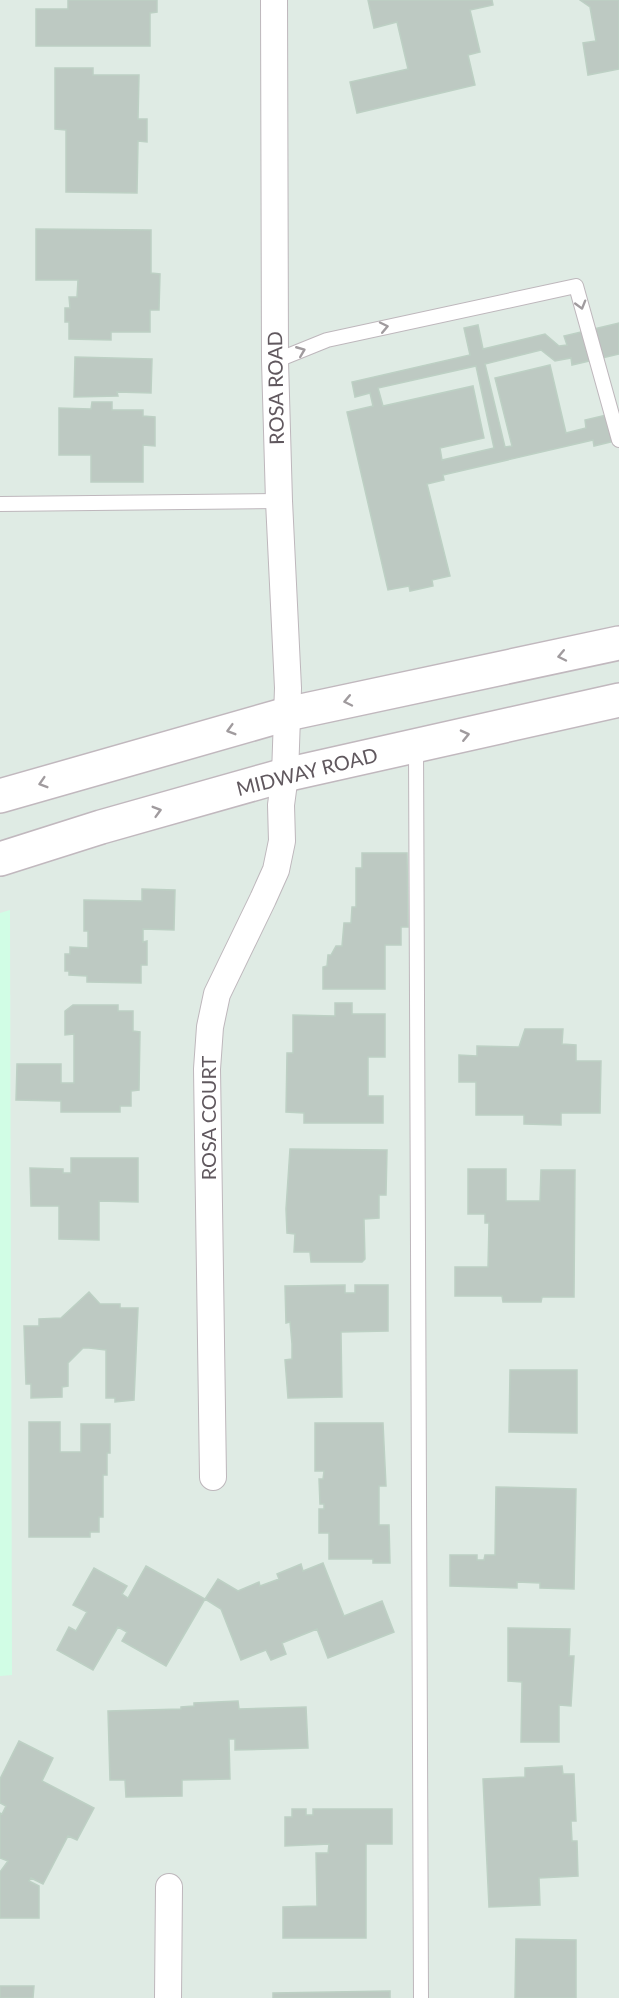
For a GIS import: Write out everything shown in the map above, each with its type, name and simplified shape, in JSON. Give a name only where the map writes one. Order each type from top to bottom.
[{"type":"main road","points":[[0,796],[287,714],[619,643]]},
{"type":"main road","name":"MIDWAY ROAD","points":[[0,859],[101,827],[285,775],[619,700]]},
{"type":"street","name":"ROSA ROAD","points":[[274,0],[275,362],[288,688],[285,775]]},
{"type":"street","name":"ROSA COURT","points":[[213,1477],[207,1069],[210,1027],[217,994],[276,870],[282,841],[281,805],[285,775]]},
{"type":"street","points":[[168,1998],[169,1887]]},
{"type":"lane","points":[[275,362],[327,340],[576,286],[619,440]]},
{"type":"lane","points":[[0,504],[279,501]]},
{"type":"lane","points":[[416,746],[421,1998]]},
{"type":"shaded area","points":[[10,910],[12,1675],[0,1676],[0,913]]},
{"type":"building","points":[[68,0],[157,0],[157,12],[150,13],[150,46],[36,46],[36,9],[68,9]]},
{"type":"building","points":[[368,0],[492,0],[493,5],[470,10],[480,52],[468,55],[475,85],[357,113],[350,82],[408,69],[397,22],[374,28]]},
{"type":"building","points":[[580,0],[619,0],[619,69],[588,75],[583,43],[596,41],[590,7]]},
{"type":"building","points":[[55,68],[93,68],[93,75],[139,75],[138,119],[147,119],[147,142],[138,141],[137,193],[66,192],[66,130],[55,129]]},
{"type":"building","points":[[36,229],[151,230],[151,273],[160,274],[159,310],[150,310],[150,332],[111,332],[111,340],[69,339],[69,322],[65,322],[65,308],[70,308],[69,297],[77,297],[78,280],[36,280]]},
{"type":"building","points":[[619,323],[619,354],[572,365],[571,358],[555,361],[541,350],[485,364],[505,447],[512,446],[495,378],[550,365],[566,433],[586,428],[585,420],[619,412],[619,440],[594,446],[593,440],[443,475],[444,480],[427,484],[450,576],[432,580],[433,586],[410,591],[409,586],[388,590],[347,412],[373,406],[370,393],[355,397],[352,382],[470,355],[464,328],[478,325],[483,349],[545,334],[559,346],[567,345],[564,336]],"holes":[[[476,366],[494,448],[442,460],[440,448],[484,438],[473,386],[383,406],[378,388]]]},
{"type":"building","points":[[75,357],[152,359],[151,393],[117,392],[118,396],[74,397]]},
{"type":"building","points":[[92,402],[112,402],[112,410],[143,410],[143,416],[155,417],[155,446],[143,445],[143,482],[91,482],[91,455],[59,455],[59,408],[91,409]]},
{"type":"building","points":[[362,853],[407,853],[408,927],[401,927],[401,945],[385,945],[385,989],[323,989],[323,967],[327,966],[328,955],[331,955],[336,946],[342,946],[344,923],[351,923],[352,907],[356,907],[356,868],[362,868]]},
{"type":"building","points":[[142,889],[175,890],[174,930],[143,929],[143,942],[147,941],[147,965],[141,965],[141,983],[87,982],[87,976],[69,975],[69,971],[65,971],[65,954],[70,954],[70,947],[88,948],[88,931],[84,931],[84,900],[142,901]]},
{"type":"building","points":[[335,1003],[352,1003],[352,1014],[385,1014],[385,1057],[368,1057],[368,1096],[383,1096],[383,1123],[304,1123],[304,1113],[286,1112],[287,1053],[293,1053],[293,1015],[335,1016]]},
{"type":"building","points":[[73,1005],[118,1005],[118,1011],[133,1011],[133,1031],[140,1032],[139,1090],[131,1091],[131,1106],[120,1106],[120,1112],[61,1112],[61,1101],[16,1100],[17,1064],[61,1064],[61,1083],[74,1083],[74,1034],[65,1035],[65,1011]]},
{"type":"building","points":[[525,1029],[563,1029],[562,1044],[576,1045],[576,1061],[601,1061],[600,1113],[561,1113],[561,1125],[524,1124],[524,1115],[476,1115],[476,1082],[459,1082],[459,1055],[477,1056],[477,1046],[519,1047]]},
{"type":"building","points":[[290,1149],[387,1150],[386,1195],[379,1195],[379,1218],[364,1219],[365,1259],[362,1262],[311,1262],[310,1252],[294,1252],[295,1234],[287,1233],[286,1209]]},
{"type":"building","points":[[71,1158],[138,1158],[138,1202],[99,1201],[99,1240],[59,1239],[59,1206],[31,1206],[30,1168],[63,1169],[63,1173],[71,1173]]},
{"type":"building","points":[[468,1169],[506,1169],[506,1201],[540,1201],[541,1170],[575,1170],[574,1297],[542,1297],[541,1302],[503,1302],[502,1296],[455,1296],[455,1267],[488,1267],[489,1223],[485,1223],[485,1214],[468,1214]]},
{"type":"building","points":[[345,1285],[345,1293],[355,1293],[355,1285],[388,1285],[388,1331],[341,1332],[342,1397],[288,1398],[285,1360],[292,1359],[292,1344],[290,1322],[286,1323],[285,1286]]},
{"type":"building","points":[[89,1292],[100,1304],[120,1304],[120,1308],[138,1308],[134,1400],[115,1402],[115,1398],[106,1398],[106,1350],[89,1348],[83,1348],[68,1363],[68,1386],[62,1387],[62,1397],[31,1398],[31,1384],[26,1384],[24,1326],[39,1326],[39,1319],[61,1318]]},
{"type":"building","points":[[510,1370],[577,1370],[577,1433],[509,1432]]},
{"type":"building","points":[[29,1422],[60,1422],[60,1452],[81,1452],[81,1424],[110,1424],[110,1453],[107,1453],[107,1475],[103,1475],[103,1517],[99,1517],[99,1532],[90,1532],[90,1537],[29,1537]]},
{"type":"building","points":[[315,1423],[383,1423],[386,1486],[379,1486],[379,1525],[389,1525],[390,1563],[373,1563],[373,1559],[329,1559],[329,1533],[319,1533],[319,1509],[324,1509],[324,1504],[320,1504],[319,1479],[323,1479],[324,1471],[315,1471]]},
{"type":"building","points":[[496,1487],[576,1489],[574,1589],[540,1588],[540,1583],[517,1582],[517,1588],[450,1586],[450,1555],[477,1555],[477,1560],[484,1560],[485,1555],[495,1555]]},
{"type":"building","points":[[323,1563],[344,1616],[382,1601],[394,1632],[328,1658],[317,1629],[282,1643],[286,1654],[271,1660],[266,1650],[241,1660],[221,1609],[205,1599],[218,1579],[238,1591],[259,1582],[260,1586],[279,1579],[277,1574],[301,1564],[303,1571]]},
{"type":"building","points":[[146,1566],[205,1599],[166,1666],[122,1641],[127,1632],[118,1627],[93,1670],[57,1650],[69,1627],[76,1631],[87,1612],[73,1605],[94,1568],[127,1586],[122,1594],[128,1598]]},
{"type":"building","points":[[508,1628],[570,1629],[569,1656],[574,1656],[571,1706],[559,1705],[559,1742],[521,1742],[522,1682],[508,1681]]},
{"type":"building","points":[[238,1701],[239,1709],[306,1707],[308,1748],[235,1750],[235,1739],[229,1739],[230,1779],[182,1780],[182,1796],[126,1797],[125,1780],[110,1780],[108,1711],[181,1709],[181,1707],[194,1706],[194,1703]]},
{"type":"building","points":[[19,1741],[53,1758],[42,1781],[94,1808],[77,1840],[68,1836],[43,1884],[31,1878],[29,1881],[39,1886],[39,1918],[0,1918],[0,1872],[8,1861],[0,1858],[0,1813],[2,1814],[6,1806],[0,1803],[0,1779]]},
{"type":"building","points":[[562,1766],[563,1774],[574,1774],[576,1821],[571,1821],[572,1841],[577,1841],[578,1876],[539,1878],[540,1905],[489,1907],[483,1779],[525,1777],[525,1768]]},
{"type":"building","points":[[292,1809],[306,1809],[306,1815],[313,1815],[313,1809],[392,1809],[392,1844],[366,1844],[366,1938],[283,1938],[283,1907],[317,1906],[316,1853],[328,1853],[329,1844],[285,1846],[285,1817],[292,1817]]},
{"type":"building","points":[[516,1939],[576,1940],[576,1998],[515,1998]]},
{"type":"building","points":[[0,1986],[34,1986],[33,1998],[0,1998]]},
{"type":"building","points":[[390,1991],[390,1998],[273,1998],[273,1993]]}]
